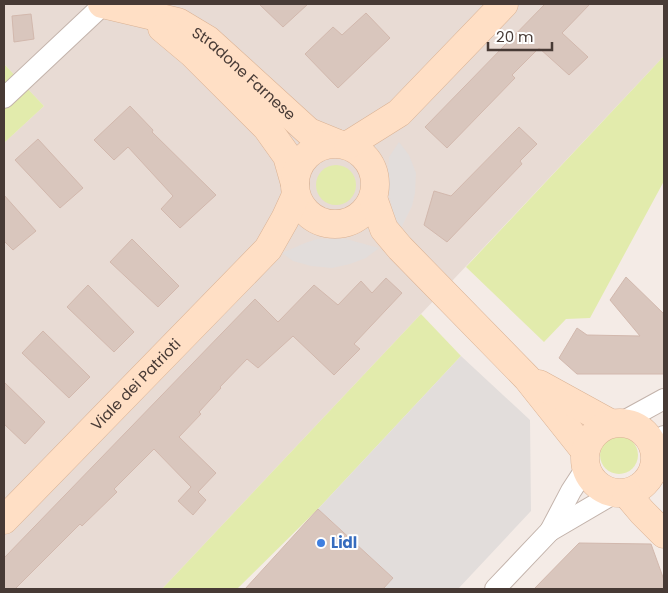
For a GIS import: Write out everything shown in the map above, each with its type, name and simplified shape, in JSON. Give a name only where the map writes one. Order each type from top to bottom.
[{"type":"street","points":[[4,98],[103,4]]},
{"type":"street","name":"Stradone Farnese","points":[[103,4],[178,22],[208,40],[309,132],[342,144]]},
{"type":"street","points":[[342,144],[358,150],[368,159],[376,185],[374,198],[367,210],[357,219],[336,222],[318,221],[307,213],[299,202],[296,189],[295,176],[300,164],[308,153],[320,146],[342,144],[398,113],[504,4]]},
{"type":"street","name":"Stradone Farnese","points":[[147,15],[193,54],[267,128],[287,156],[296,189]]},
{"type":"street","points":[[372,168],[398,113]]},
{"type":"street","name":"Viale dei Patrioti","points":[[268,249],[285,219],[296,189]]},
{"type":"street","points":[[374,198],[384,229],[400,248],[527,378],[586,459]]},
{"type":"street","points":[[336,222],[380,235],[400,248]]},
{"type":"street","name":"Viale dei Patrioti","points":[[4,520],[268,249],[282,240],[336,222]]},
{"type":"street","points":[[527,378],[616,423],[634,425],[645,431],[660,458],[652,475],[645,484],[636,490],[620,493],[550,531]]},
{"type":"street","points":[[664,399],[616,423],[601,427],[588,442],[586,459],[590,477],[597,485],[605,490],[620,493],[664,534]]},
{"type":"street","points":[[495,589],[550,531],[586,459]]},
{"type":"shaded area","points":[[4,4],[664,4],[664,56],[162,589],[4,589],[4,143],[44,106],[4,64]]},
{"type":"shaded area","points":[[399,142],[409,155],[416,173],[412,206],[401,228],[393,216],[387,181],[389,157]]},
{"type":"shaded area","points":[[317,239],[346,239],[379,248],[366,258],[332,268],[311,266],[293,261],[282,253]]},
{"type":"shaded area","points":[[461,356],[530,420],[531,511],[458,589],[383,589],[393,578],[318,509]]},
{"type":"green space","points":[[664,56],[664,181],[590,318],[566,319],[544,342],[466,267]]},
{"type":"green space","points":[[4,64],[44,106],[4,143]]},
{"type":"green space","points":[[336,165],[350,171],[356,185],[350,199],[336,205],[322,199],[316,185],[322,171]]},
{"type":"green space","points":[[421,314],[461,356],[318,509],[237,589],[162,589]]},
{"type":"green space","points":[[619,436],[626,437],[632,442],[637,448],[637,462],[632,468],[626,473],[619,474],[612,473],[606,468],[601,462],[600,455],[601,448],[606,442],[612,437]]},
{"type":"building","points":[[259,4],[308,4],[283,27]]},
{"type":"building","points":[[545,4],[590,4],[562,33],[588,57],[569,75],[539,48],[512,75],[515,78],[447,148],[425,127]]},
{"type":"building","points":[[366,13],[390,38],[338,88],[305,54],[333,27],[342,35]]},
{"type":"building","points":[[31,14],[34,39],[14,42],[12,16]]},
{"type":"building","points":[[130,106],[153,130],[152,132],[216,195],[180,228],[161,209],[173,196],[128,147],[114,160],[94,140]]},
{"type":"building","points":[[519,127],[537,144],[520,161],[522,164],[447,242],[424,225],[434,191],[451,196]]},
{"type":"building","points":[[38,139],[83,188],[60,208],[15,160]]},
{"type":"building","points":[[4,195],[36,231],[13,250],[4,241]]},
{"type":"building","points":[[132,239],[179,286],[158,307],[110,262]]},
{"type":"building","points":[[626,277],[664,314],[664,374],[577,374],[559,358],[577,328],[587,335],[640,336],[610,300]]},
{"type":"building","points":[[386,278],[402,293],[354,344],[360,349],[334,375],[293,336],[258,368],[247,359],[199,412],[201,414],[179,437],[216,473],[198,492],[206,500],[193,515],[178,501],[191,487],[154,449],[114,489],[117,492],[82,526],[80,524],[15,589],[4,589],[4,558],[255,299],[278,322],[314,285],[338,305],[361,281],[372,293]]},
{"type":"building","points":[[88,285],[134,332],[114,352],[67,307]]},
{"type":"building","points":[[43,331],[90,377],[69,398],[22,353]]},
{"type":"building","points":[[4,382],[45,422],[25,444],[4,424]]},
{"type":"building","name":"Lidl","points":[[318,509],[393,578],[383,589],[245,589]]},
{"type":"building","points":[[579,543],[651,544],[664,580],[664,589],[534,589]]},
{"type":"place","name":"Lidl","points":[[321,543]]}]
